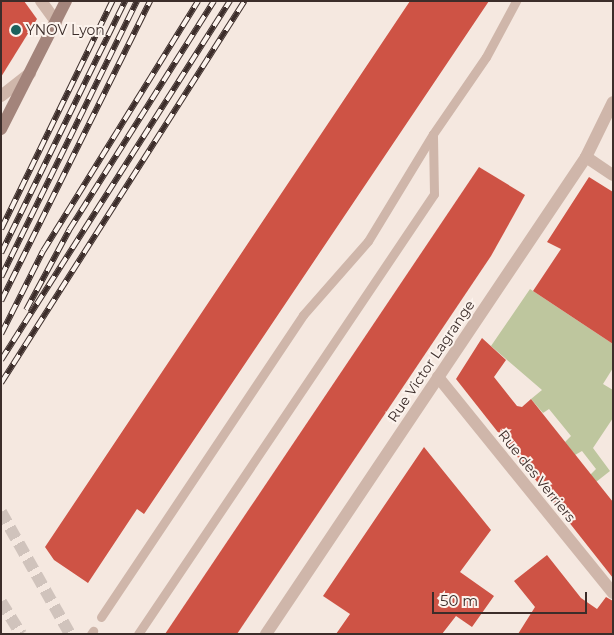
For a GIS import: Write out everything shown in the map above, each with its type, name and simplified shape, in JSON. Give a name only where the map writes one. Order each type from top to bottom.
[{"type":"street","points":[[41,1],[56,22]]},
{"type":"street","points":[[1,129],[66,1]]},
{"type":"street","points":[[1,96],[30,73]]},
{"type":"street","name":"Rue Victor Lagrange","points":[[266,634],[586,157],[613,102]]},
{"type":"street","points":[[586,157],[613,176]]},
{"type":"street","name":"Rue des Verriers","points":[[438,377],[613,593]]},
{"type":"lane","points":[[101,617],[304,315],[368,241],[433,134],[486,57],[516,1]]},
{"type":"lane","points":[[138,634],[434,194],[433,134]]},
{"type":"green space","points":[[530,289],[613,344],[613,368],[603,384],[613,390],[613,418],[593,448],[610,471],[596,482],[590,475],[596,469],[582,451],[575,455],[565,442],[571,436],[549,409],[543,413],[531,399],[542,390],[491,346]]},
{"type":"building","name":"YNOV Lyon","points":[[1,1],[24,1],[37,19],[1,77]]},
{"type":"building","points":[[410,1],[489,1],[144,514],[137,509],[88,583],[54,560],[45,547]]},
{"type":"building","points":[[479,167],[525,195],[491,256],[237,634],[165,634]]},
{"type":"building","points":[[589,177],[613,192],[613,344],[533,291],[561,249],[547,242]]},
{"type":"building","points":[[482,338],[506,360],[494,377],[517,406],[522,407],[531,399],[613,502],[613,578],[456,379]]},
{"type":"building","points":[[424,447],[491,530],[460,572],[494,596],[472,627],[456,616],[442,634],[336,634],[350,614],[323,596]]},
{"type":"building","points":[[547,555],[581,598],[597,609],[606,597],[613,601],[613,634],[518,634],[535,607],[514,581]]},
{"type":"tunnel","points":[[1,512],[70,634]]},
{"type":"tunnel","points":[[1,602],[21,634]]},
{"type":"railway","points":[[1,229],[112,1]]},
{"type":"railway","points":[[1,253],[125,1]]},
{"type":"railway","points":[[1,277],[137,1]]},
{"type":"railway","points":[[1,301],[150,1]]},
{"type":"railway","points":[[1,334],[43,251],[198,1]]},
{"type":"railway","points":[[26,310],[69,230],[214,1]]},
{"type":"railway","points":[[1,360],[230,1]]},
{"type":"railway","points":[[1,383],[244,1]]},
{"type":"place","name":"YNOV Lyon","points":[[16,30]]}]
